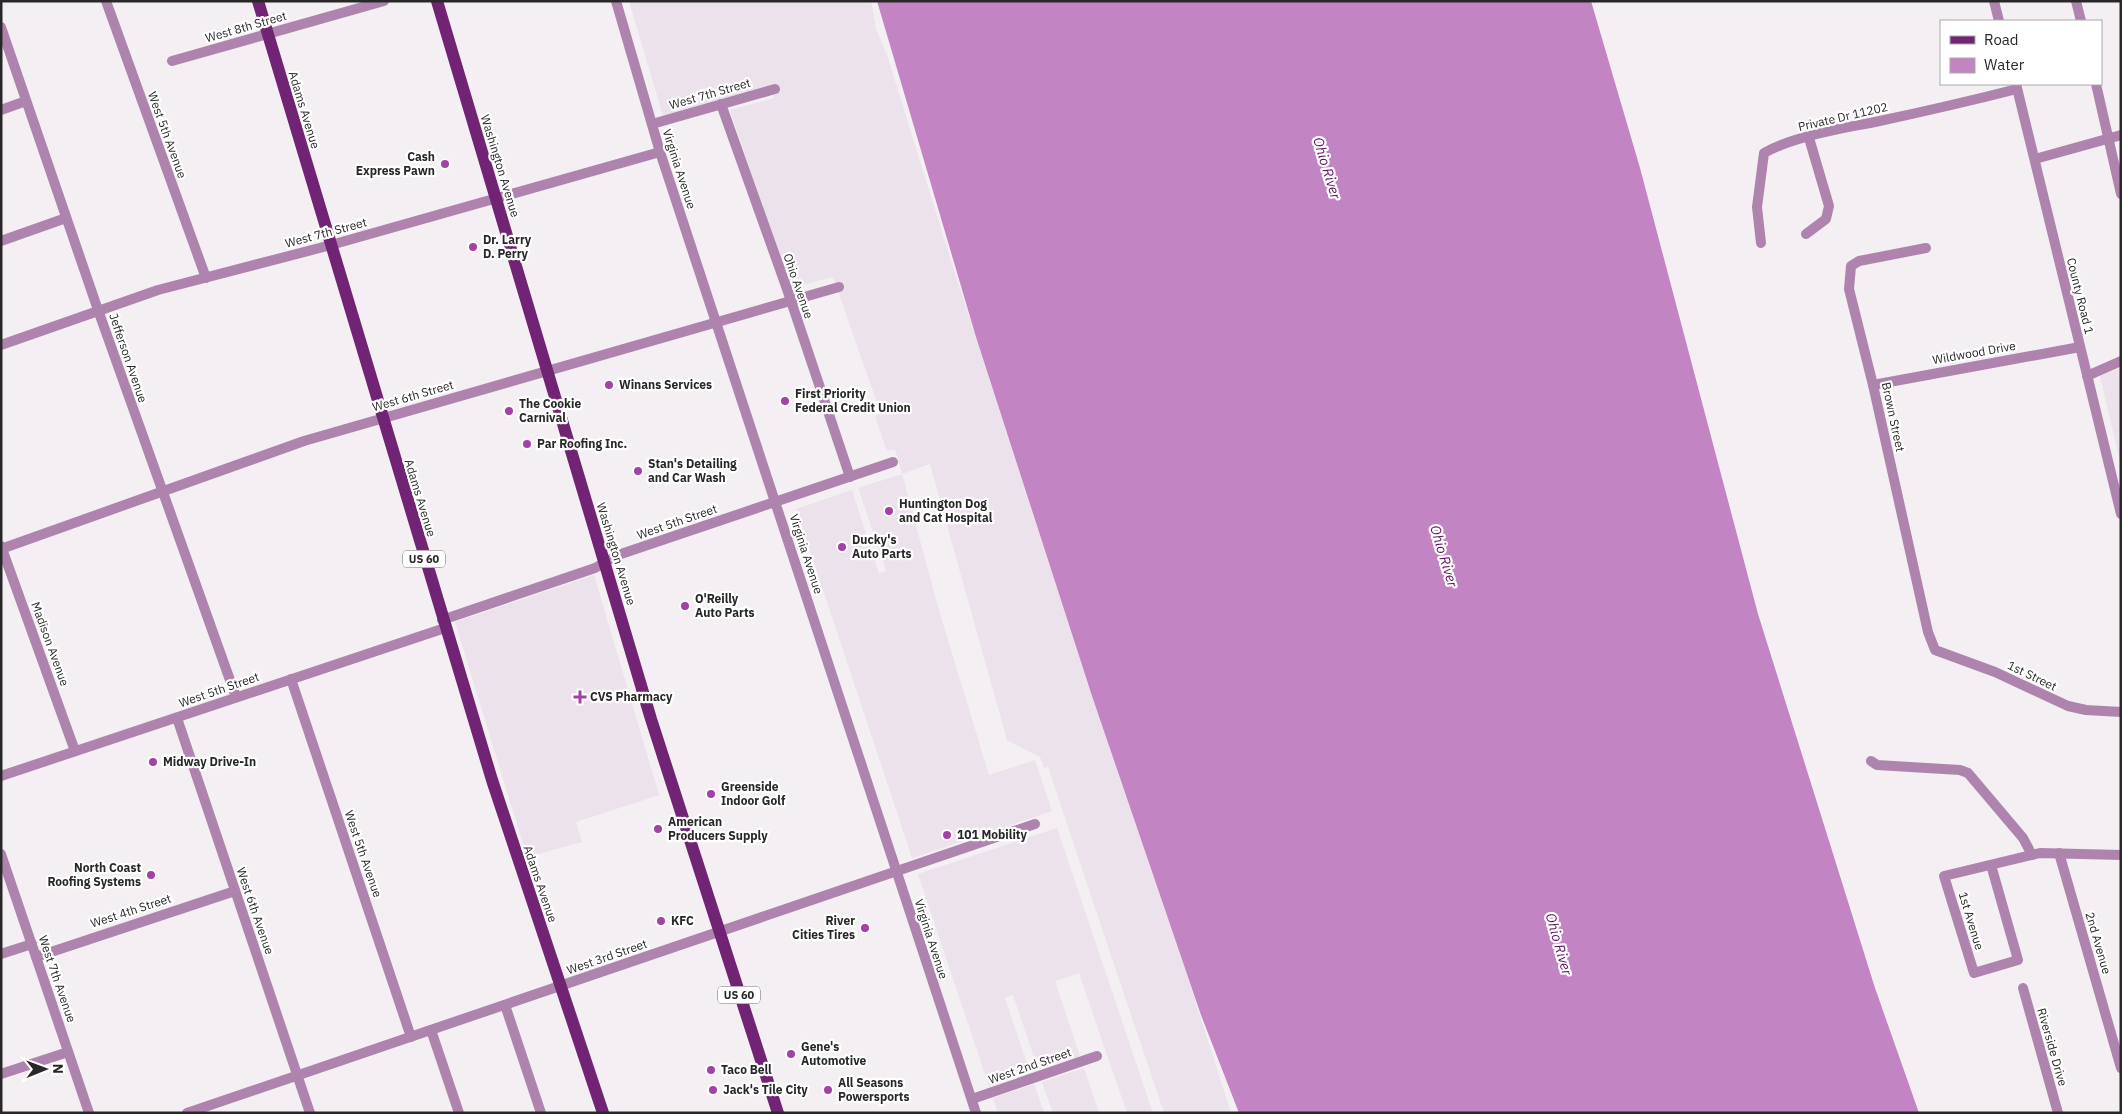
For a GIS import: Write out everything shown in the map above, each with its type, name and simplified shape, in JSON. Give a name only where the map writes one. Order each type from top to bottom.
[{"type":"main road","name":"Adams Avenue","points":[[258,1],[443,624],[500,807],[603,1113]]},
{"type":"main road","name":"Washington Avenue","points":[[437,1],[604,562],[718,931],[778,1113]]},
{"type":"street","name":"West 5th Avenue","points":[[106,1],[206,278]]},
{"type":"street","name":"West 8th Street","points":[[172,61],[384,1]]},
{"type":"street","name":"Virginia Avenue","points":[[616,1],[660,152],[976,1113]]},
{"type":"street","points":[[1994,1],[1999,20]]},
{"type":"street","points":[[2076,1],[2082,20]]},
{"type":"street","name":"Jefferson Avenue","points":[[1,27],[98,310],[236,697]]},
{"type":"street","points":[[2096,85],[2121,194]]},
{"type":"street","name":"Private Dr 11202","points":[[1761,243],[1757,207],[1764,153],[1776,146],[2016,86]]},
{"type":"street","name":"County Road 1","points":[[2016,86],[2121,514]]},
{"type":"street","name":"West 7th Street","points":[[652,124],[774,90]]},
{"type":"street","points":[[1,110],[26,101]]},
{"type":"street","name":"Ohio Avenue","points":[[721,104],[791,301],[850,477]]},
{"type":"street","points":[[2035,159],[2108,137],[2121,135]]},
{"type":"street","points":[[1806,234],[1826,219],[1829,206],[1809,138]]},
{"type":"street","name":"West 7th Street","points":[[1,345],[158,290],[331,245],[660,152]]},
{"type":"street","points":[[1,241],[66,218]]},
{"type":"street","name":"Brown Street","points":[[1926,248],[1874,258],[1850,266],[1849,289],[1873,385],[1928,632],[1935,650]]},
{"type":"street","name":"West 6th Street","points":[[2,548],[304,441],[839,287]]},
{"type":"street","name":"Wildwood Drive","points":[[1873,385],[2080,347]]},
{"type":"street","points":[[2087,376],[2121,362]]},
{"type":"street","name":"West 5th Street","points":[[1,776],[291,679],[594,568],[618,555],[893,462]]},
{"type":"street","name":"Madison Avenue","points":[[2,548],[75,751]]},
{"type":"street","name":"1st Street","points":[[1935,650],[1994,672],[2068,706],[2093,711],[2121,712]]},
{"type":"street","name":"West 5th Avenue","points":[[291,679],[411,1037]]},
{"type":"street","name":"West 6th Avenue","points":[[177,718],[310,1113]]},
{"type":"street","points":[[1871,762],[1877,765],[1960,770],[1968,773],[2024,838],[2032,854]]},
{"type":"street","name":"West 3rd Street","points":[[187,1113],[1035,824]]},
{"type":"street","name":"2nd Avenue","points":[[2060,853],[2121,1068]]},
{"type":"street","name":"West 7th Avenue","points":[[1,854],[89,1113]]},
{"type":"street","points":[[1991,865],[2032,854],[2121,855]]},
{"type":"street","name":"1st Avenue","points":[[1991,865],[2018,960],[1974,973],[1944,876],[1991,865]]},
{"type":"street","name":"West 4th Street","points":[[36,957],[235,891]]},
{"type":"street","points":[[1,954],[32,944]]},
{"type":"street","name":"Riverside Drive","points":[[2023,988],[2058,1113]]},
{"type":"street","points":[[505,1005],[541,1113]]},
{"type":"street","points":[[431,1030],[459,1113]]},
{"type":"street","points":[[1,1074],[68,1052]]},
{"type":"street","name":"West 2nd Street","points":[[972,1099],[1097,1056]]},
{"type":"shaded area","points":[[629,1],[871,1],[876,29],[887,55],[953,267],[1092,696],[1182,959],[1231,1113],[1164,1113],[1048,767],[1044,768],[1040,757],[1007,740],[930,464],[902,474],[895,449],[887,451],[875,416],[881,414],[833,277],[790,288],[730,110],[774,98],[770,86],[663,116]]},
{"type":"shaded area","points":[[2121,368],[2121,466],[2100,376]]},
{"type":"shaded area","points":[[902,474],[938,607],[989,775],[1035,760],[1052,811],[912,858],[796,509],[852,490],[879,573],[886,571],[858,488]]},
{"type":"shaded area","points":[[594,575],[659,795],[576,822],[582,842],[527,857],[455,622]]},
{"type":"shaded area","points":[[1057,828],[1153,1113],[1127,1113],[1079,973],[1055,981],[1080,1056],[1038,1069],[1013,995],[1005,998],[1030,1072],[989,1086],[918,874]]},
{"type":"shaded area","points":[[1084,1068],[1099,1113],[1053,1113],[1042,1082]]},
{"type":"shaded area","points":[[1034,1084],[1044,1113],[998,1113],[993,1098]]},
{"type":"water","name":"Ohio River","points":[[877,1],[1591,1],[1640,168],[1758,614],[1875,988],[1919,1113],[1239,1113],[1201,1015],[1092,696],[976,337]]},
{"type":"place","name":"Cash Express Pawn","points":[[445,164]]},
{"type":"place","name":"Dr. Larry D. Perry","points":[[473,247]]},
{"type":"place","name":"Winans Services","points":[[609,385]]},
{"type":"place","name":"First Priority Federal Credit Union","points":[[785,401]]},
{"type":"place","name":"The Cookie Carnival","points":[[509,411]]},
{"type":"place","name":"Par Roofing Inc.","points":[[527,444]]},
{"type":"place","name":"Stan's Detailing and Car Wash","points":[[638,471]]},
{"type":"place","name":"Huntington Dog and Cat Hospital","points":[[889,511]]},
{"type":"place","name":"Ducky's Auto Parts","points":[[842,547]]},
{"type":"place","name":"O'Reilly Auto Parts","points":[[685,606]]},
{"type":"place","name":"CVS Pharmacy","points":[[580,697]]},
{"type":"place","name":"Midway Drive-In","points":[[153,762]]},
{"type":"place","name":"Greenside Indoor Golf","points":[[711,794]]},
{"type":"place","name":"American Producers Supply","points":[[658,829]]},
{"type":"place","name":"101 Mobility","points":[[947,835]]},
{"type":"place","name":"North Coast Roofing Systems","points":[[151,875]]},
{"type":"place","name":"KFC","points":[[661,921]]},
{"type":"place","name":"River Cities Tires","points":[[865,928]]},
{"type":"place","name":"Gene's Automotive","points":[[791,1054]]},
{"type":"place","name":"Taco Bell","points":[[711,1070]]},
{"type":"place","name":"Jack's Tile City","points":[[713,1090]]},
{"type":"place","name":"All Seasons Powersports","points":[[828,1090]]}]
